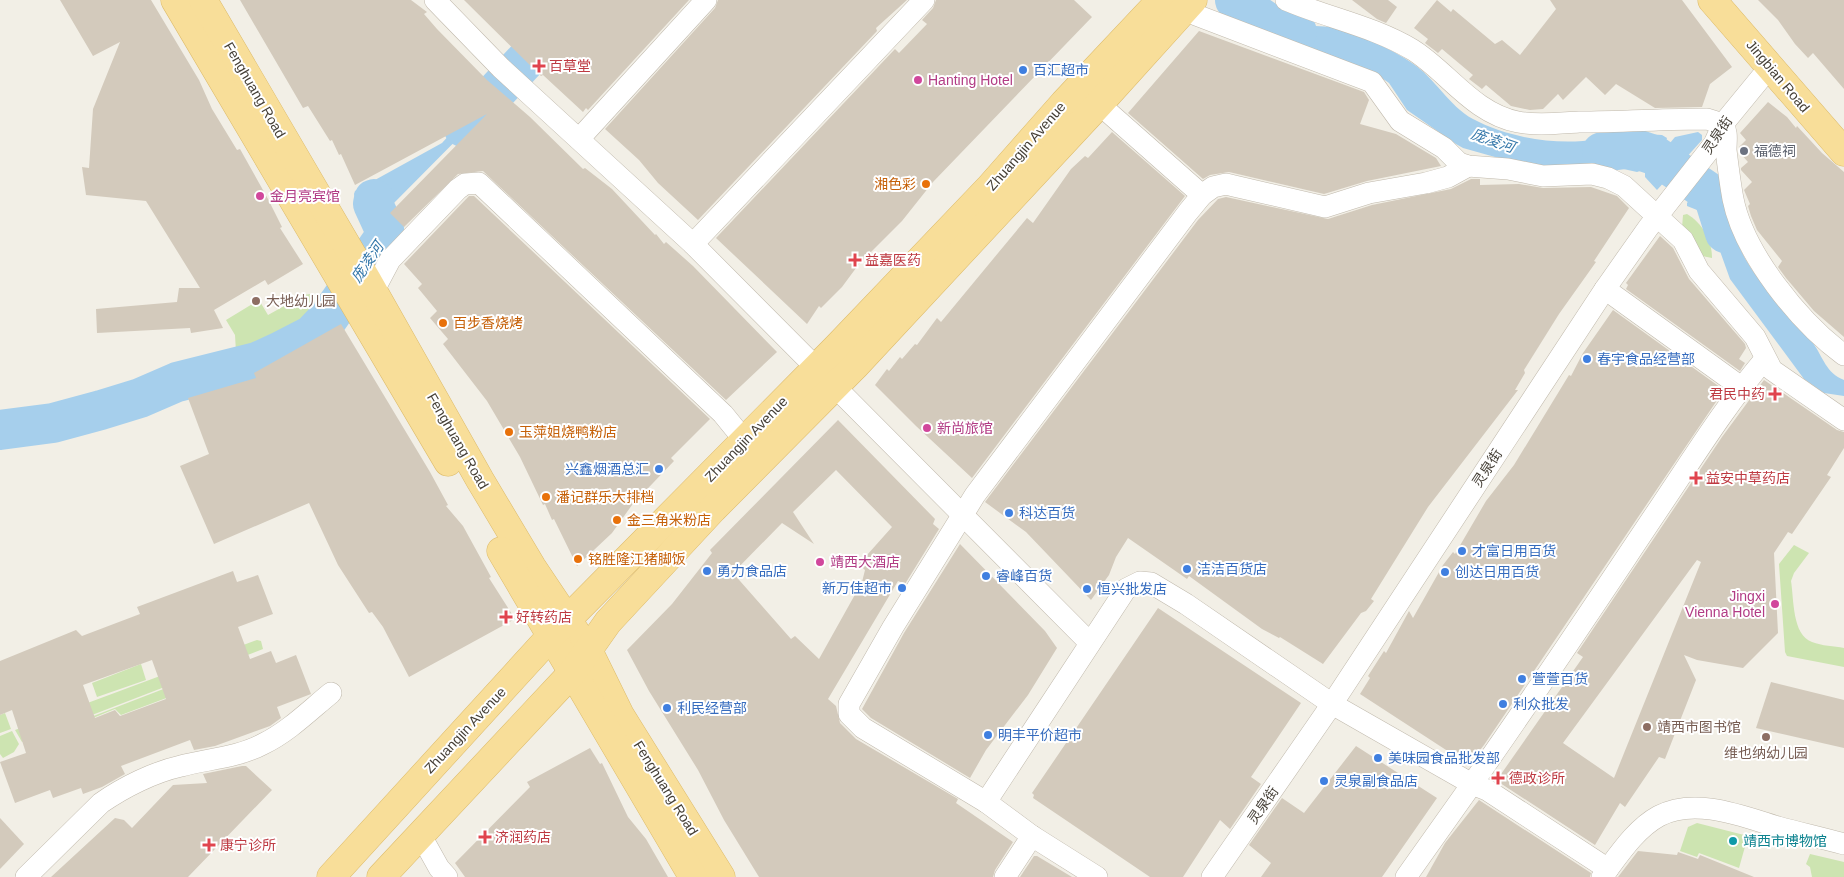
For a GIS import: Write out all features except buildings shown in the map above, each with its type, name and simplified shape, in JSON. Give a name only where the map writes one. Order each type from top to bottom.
[{"type":"main road","name":"Fenghuang Road","points":[[175,0],[258,138],[337,278],[366,295]]},
{"type":"main road","name":"Fenghuang Road","points":[[203,0],[350,254],[366,295],[559,628],[572,674],[693,877]]},
{"type":"main road","name":"Jingbian Road","points":[[1712,0],[1844,152]]},
{"type":"main road","name":"Jingbian Road","points":[[1729,0],[1844,137]]},
{"type":"main road","name":"Zhuangjin Avenue","points":[[331,877],[559,628],[745,441],[826,377],[1099,104],[1173,6]]},
{"type":"main road","name":"Zhuangjin Avenue","points":[[381,877],[572,674],[608,622],[713,509],[1064,103],[1173,6]]},
{"type":"main road","name":"Fenghuang Road","points":[[559,628],[589,652],[620,715],[721,877]]},
{"type":"street","points":[[579,139],[706,0]]},
{"type":"street","points":[[693,244],[924,0]]},
{"type":"street","points":[[1286,0],[1316,12],[1355,23],[1412,50],[1479,106],[1498,116],[1517,122],[1537,124],[1608,123],[1707,119],[1723,124],[1727,130],[1726,149],[1738,218],[1765,272],[1814,330],[1844,355]]},
{"type":"street","points":[[443,3],[508,75],[693,244],[1090,643]]},
{"type":"street","points":[[1173,6],[1372,82],[1400,121],[1444,148],[1459,163],[1468,166],[1508,169],[1543,176],[1576,172],[1608,178],[1661,211],[1683,240],[1699,271],[1755,337],[1764,359],[1782,378],[1844,420]]},
{"type":"street","name":"灵泉街","points":[[1212,877],[1332,704],[1605,289],[1661,211],[1714,144],[1723,124],[1764,74],[1772,67]]},
{"type":"street","points":[[1099,104],[1202,196]]},
{"type":"street","points":[[1097,877],[1032,836],[986,802],[863,728],[850,714],[849,704],[856,690],[892,628],[964,518],[981,487],[1138,276],[1202,196],[1212,188],[1226,184],[1305,204],[1331,206],[1369,193],[1426,183],[1448,176],[1468,166]]},
{"type":"street","points":[[366,295],[390,260],[458,189],[465,184],[479,184],[723,414],[745,441]]},
{"type":"street","points":[[1605,289],[1741,387]]},
{"type":"street","points":[[1406,877],[1548,676],[1741,387],[1764,359]]},
{"type":"street","points":[[986,802],[1126,589],[1140,582],[1151,583],[1186,604],[1332,704],[1472,784],[1487,790],[1605,873],[1635,835],[1647,824],[1672,810],[1706,809],[1741,815],[1844,844]]},
{"type":"street","points":[[26,877],[101,803],[113,795],[179,766],[238,753],[263,745],[286,730],[331,693]]},
{"type":"street","points":[[420,834],[439,868],[447,877]]},
{"type":"street","points":[[1005,877],[1032,836]]},
{"type":"green space","points":[[1687,214],[1702,227],[1712,251],[1712,258],[1702,256],[1682,228],[1683,215]]},
{"type":"green space","points":[[304,295],[317,296],[314,313],[307,322],[278,339],[236,352],[235,335],[226,320],[259,300],[268,315]]},
{"type":"green space","points":[[1794,545],[1809,553],[1794,573],[1791,581],[1797,624],[1805,638],[1812,642],[1844,648],[1844,667],[1787,656],[1785,652],[1779,564]]},
{"type":"green space","points":[[257,640],[261,641],[263,649],[22,742],[15,730]]},
{"type":"green space","points":[[141,664],[146,680],[97,697],[92,683]]},
{"type":"green space","points":[[166,688],[169,697],[121,715],[115,709],[76,725],[65,727]]},
{"type":"green space","points":[[5,713],[11,729],[0,733],[0,715]]},
{"type":"green space","points":[[12,731],[19,744],[14,752],[3,758],[0,754],[0,736]]},
{"type":"green space","points":[[1697,823],[1748,836],[1739,868],[1699,853],[1697,857],[1680,851],[1688,827]]},
{"type":"green space","points":[[1810,854],[1844,862],[1844,877],[1812,877],[1810,867],[1806,864]]},
{"type":"water","points":[[1257,0],[1275,6],[1303,23],[1337,28],[1395,52],[1428,76],[1449,100],[1464,113],[1485,125],[1499,130],[1526,138],[1569,142],[1662,135],[1667,138],[1665,144],[1643,170],[1637,172],[1610,166],[1527,166],[1463,148],[1407,110],[1389,83],[1379,76],[1232,22]]},
{"type":"water","points":[[497,83],[504,92],[388,209],[388,217],[405,235],[383,260],[360,220],[355,191],[442,143]]},
{"type":"water","points":[[1698,132],[1702,135],[1702,140],[1657,190],[1645,177],[1645,173],[1675,137]]},
{"type":"water","points":[[1710,176],[1718,177],[1733,230],[1746,260],[1769,293],[1813,343],[1829,369],[1844,380],[1844,396],[1824,393],[1804,379],[1730,279],[1711,226],[1697,210],[1687,206],[1687,203]]},
{"type":"waterway","name":"庞凌河","points":[[463,127],[582,0]]},
{"type":"waterway","name":"庞凌河","points":[[1235,0],[1267,22],[1297,32]]},
{"type":"waterway","name":"庞凌河","points":[[1602,152],[1633,148],[1654,155],[1713,195],[1725,233]]},
{"type":"waterway","name":"庞凌河","points":[[0,430],[53,423],[101,410],[140,398],[177,382],[257,362],[312,335],[329,317],[384,238],[384,228],[373,204],[374,199]]},
{"type":"place","name":"百草堂","points":[[539,66]]},
{"type":"place","name":"百汇超市","points":[[1023,70]]},
{"type":"place","name":"Hanting Hotel","points":[[918,80]]},
{"type":"place","name":"福德祠","points":[[1744,151]]},
{"type":"place","name":"湘色彩","points":[[926,184]]},
{"type":"place","name":"金月亮宾馆","points":[[260,196]]},
{"type":"place","name":"益嘉医药","points":[[855,260]]},
{"type":"place","name":"大地幼儿园","points":[[256,301]]},
{"type":"place","name":"百步香烧烤","points":[[443,323]]},
{"type":"place","name":"春宇食品经营部","points":[[1587,359]]},
{"type":"place","name":"君民中药","points":[[1775,394]]},
{"type":"place","name":"新尚旅馆","points":[[927,428]]},
{"type":"place","name":"玉萍姐烧鸭粉店","points":[[509,432]]},
{"type":"place","name":"兴鑫烟酒总汇","points":[[659,469]]},
{"type":"place","name":"益安中草药店","points":[[1696,478]]},
{"type":"place","name":"潘记群乐大排档","points":[[546,497]]},
{"type":"place","name":"科达百货","points":[[1009,513]]},
{"type":"place","name":"金三角米粉店","points":[[617,520]]},
{"type":"place","name":"才富日用百货","points":[[1462,551]]},
{"type":"place","name":"铭胜隆江猪脚饭","points":[[578,559]]},
{"type":"place","name":"靖西大酒店","points":[[820,562]]},
{"type":"place","name":"洁洁百货店","points":[[1187,569]]},
{"type":"place","name":"勇力食品店","points":[[707,571]]},
{"type":"place","name":"创达日用百货","points":[[1445,572]]},
{"type":"place","name":"睿峰百货","points":[[986,576]]},
{"type":"place","name":"新万佳超市","points":[[902,588]]},
{"type":"place","name":"恒兴批发店","points":[[1087,589]]},
{"type":"place","name":"Jingxi Vienna Hotel","points":[[1775,604]]},
{"type":"place","name":"好转药店","points":[[506,617]]},
{"type":"place","name":"萱萱百货","points":[[1522,679]]},
{"type":"place","name":"利众批发","points":[[1503,704]]},
{"type":"place","name":"利民经营部","points":[[667,708]]},
{"type":"place","name":"靖西市图书馆","points":[[1647,727]]},
{"type":"place","name":"明丰平价超市","points":[[988,735]]},
{"type":"place","name":"维也纳幼儿园","points":[[1766,737]]},
{"type":"place","name":"美味园食品批发部","points":[[1378,758]]},
{"type":"place","name":"德政诊所","points":[[1498,778]]},
{"type":"place","name":"灵泉副食品店","points":[[1324,781]]},
{"type":"place","name":"济润药店","points":[[485,837]]},
{"type":"place","name":"靖西市博物馆","points":[[1733,841]]},
{"type":"place","name":"康宁诊所","points":[[209,845]]}]
